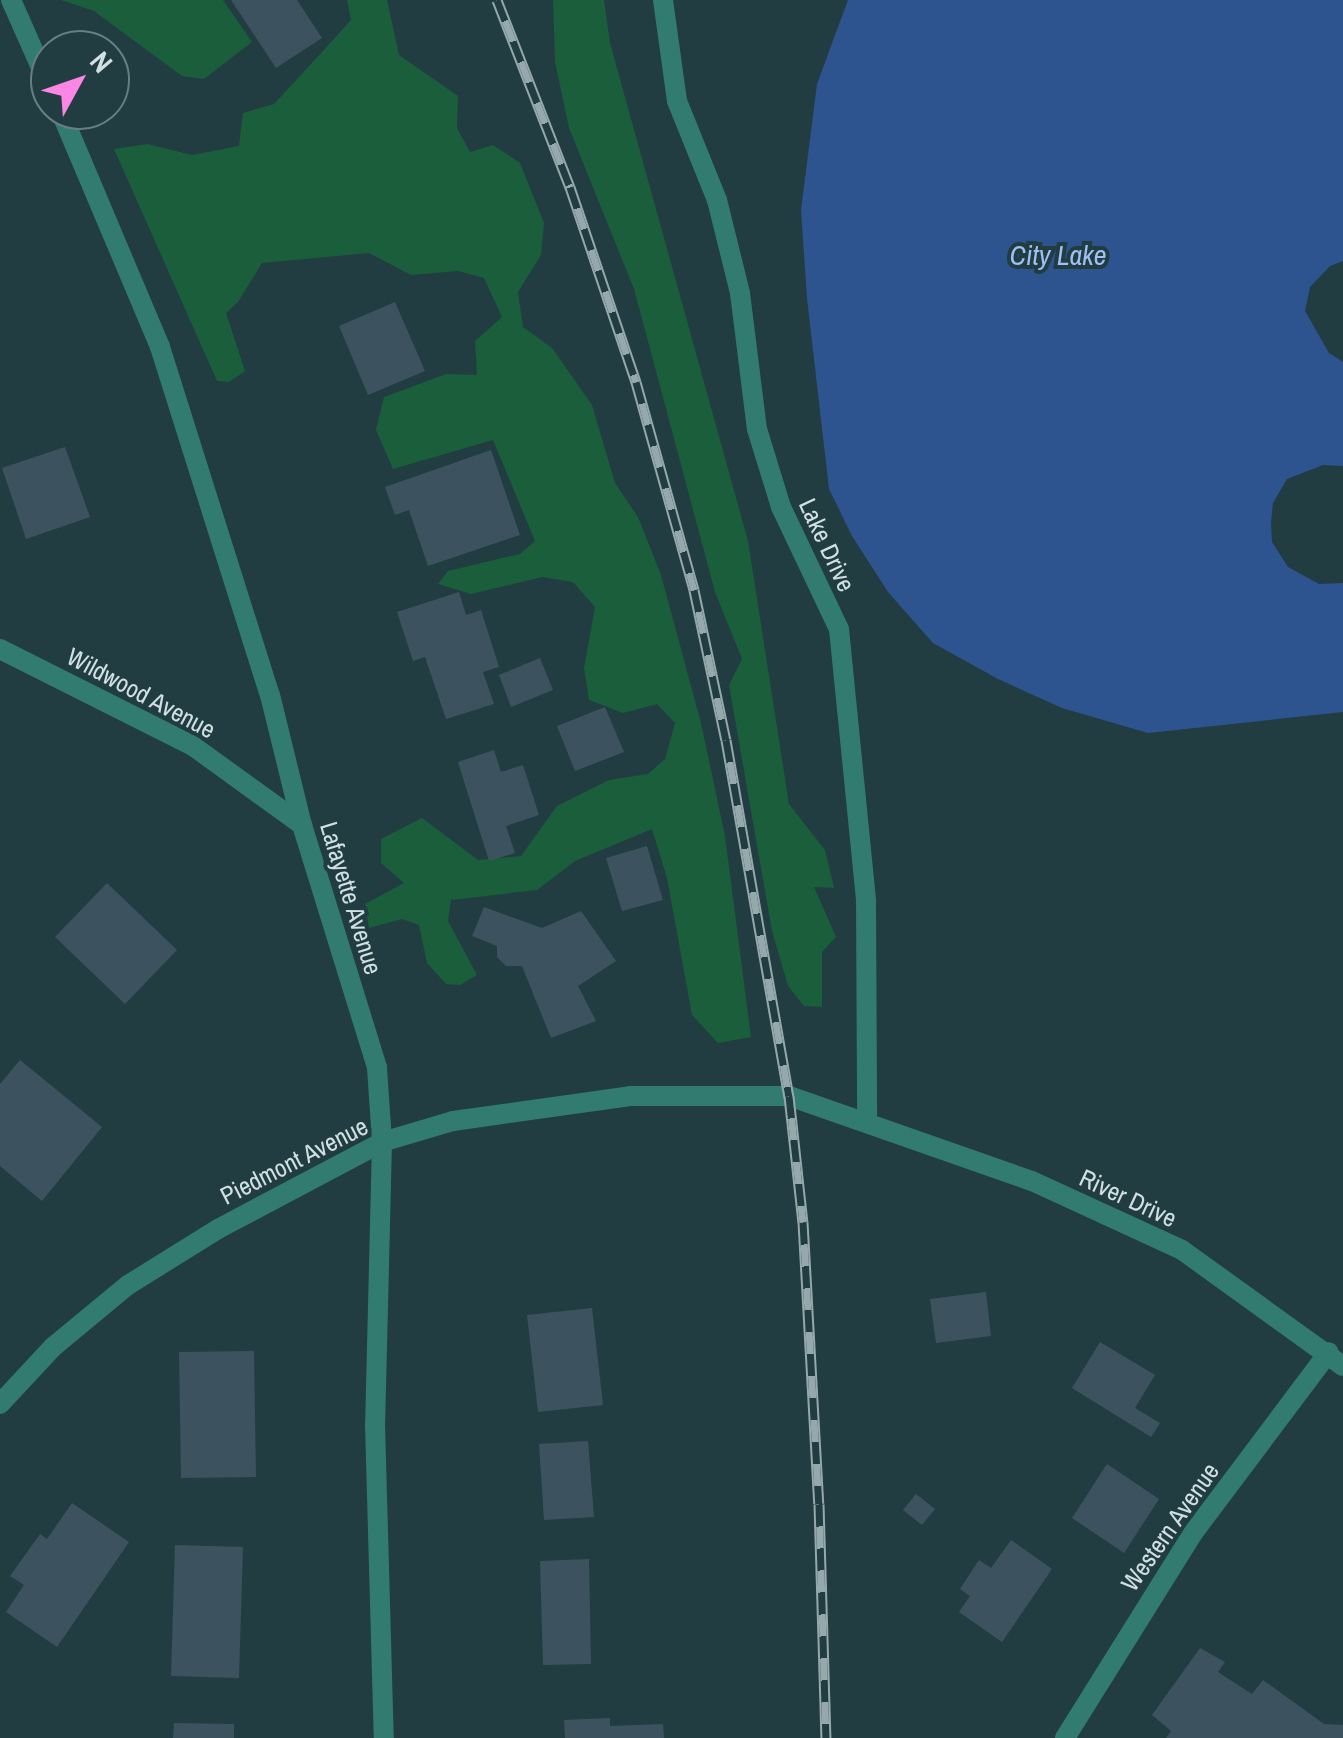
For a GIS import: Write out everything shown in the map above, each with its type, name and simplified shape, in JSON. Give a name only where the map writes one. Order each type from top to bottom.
[{"type":"street","points":[[11,0],[30,43]]},
{"type":"street","name":"Lake Drive","points":[[662,0],[677,101],[718,200],[740,294],[757,428],[781,507],[839,630],[851,720],[866,901],[866,1124]]},
{"type":"street","name":"Lafayette Avenue","points":[[68,130],[160,348],[270,695],[302,826],[377,1068],[382,1142],[375,1424],[384,1738]]},
{"type":"street","name":"Wildwood Avenue","points":[[0,649],[193,746],[302,826]]},
{"type":"street","name":"Piedmont Avenue","points":[[0,1404],[53,1347],[128,1286],[218,1229],[382,1142],[453,1121],[630,1096],[789,1096],[866,1124]]},
{"type":"street","name":"River Drive","points":[[866,1124],[1032,1182],[1182,1250],[1336,1359]]},
{"type":"street","name":"Western Avenue","points":[[1064,1738],[1193,1533],[1336,1359]]},
{"type":"green space","points":[[61,0],[223,0],[252,42],[204,79],[182,76],[130,38],[130,30],[120,30],[94,11]]},
{"type":"green space","points":[[347,0],[387,0],[399,55],[458,96],[457,128],[470,152],[493,145],[520,163],[544,223],[541,255],[518,292],[523,327],[552,348],[592,405],[615,483],[638,517],[661,575],[701,723],[725,836],[751,1037],[718,1043],[692,1015],[667,878],[652,829],[575,861],[537,890],[451,900],[448,921],[477,975],[460,985],[446,984],[427,963],[419,925],[402,919],[369,928],[365,904],[404,883],[381,863],[381,839],[422,818],[478,860],[521,856],[557,806],[609,780],[648,774],[665,759],[675,723],[657,704],[623,713],[589,700],[584,668],[595,607],[573,582],[542,577],[471,594],[438,584],[448,571],[520,554],[535,541],[493,440],[393,469],[376,430],[384,397],[446,374],[477,375],[475,341],[502,317],[484,278],[458,271],[411,275],[369,253],[262,263],[238,302],[226,313],[245,371],[229,382],[217,381],[114,149],[147,144],[192,155],[239,146],[243,113],[274,104],[322,52],[351,20]]},
{"type":"green space","points":[[553,0],[604,0],[610,43],[748,541],[789,804],[825,850],[834,888],[814,887],[836,937],[822,952],[822,1007],[804,1006],[788,986],[772,931],[729,685],[742,659],[715,592],[634,289],[569,128],[555,62]]},
{"type":"water","name":"City Lake","points":[[848,0],[1343,0],[1343,261],[1330,266],[1310,287],[1305,311],[1329,353],[1343,362],[1343,466],[1323,465],[1287,479],[1273,503],[1271,522],[1272,542],[1288,567],[1319,584],[1343,583],[1343,712],[1148,733],[1062,708],[998,679],[933,643],[888,592],[852,536],[829,489],[801,210],[817,84]]},
{"type":"building","points":[[231,0],[297,0],[322,38],[276,68]]},
{"type":"building","points":[[395,302],[425,371],[368,395],[339,326]]},
{"type":"building","points":[[65,447],[90,517],[26,539],[2,468]]},
{"type":"building","points":[[491,450],[520,535],[428,566],[409,510],[395,515],[385,487]]},
{"type":"building","points":[[459,592],[466,615],[481,610],[499,667],[483,672],[494,704],[446,719],[425,657],[413,661],[397,612]]},
{"type":"building","points":[[540,658],[553,690],[511,707],[499,675]]},
{"type":"building","points":[[605,707],[624,752],[575,771],[557,726]]},
{"type":"building","points":[[494,750],[501,772],[523,765],[539,815],[506,826],[515,853],[489,861],[458,762]]},
{"type":"building","points":[[647,846],[663,900],[622,911],[606,858]]},
{"type":"building","points":[[107,883],[177,950],[125,1004],[55,937]]},
{"type":"building","points":[[484,907],[542,928],[581,911],[616,961],[578,986],[596,1021],[551,1038],[522,966],[506,966],[497,957],[497,946],[472,936]]},
{"type":"building","points":[[20,1060],[102,1127],[42,1201],[0,1166],[0,1084]]},
{"type":"building","points":[[986,1292],[991,1336],[936,1343],[930,1299]]},
{"type":"building","points":[[592,1308],[603,1405],[538,1412],[527,1315]]},
{"type":"building","points":[[1100,1342],[1155,1375],[1135,1408],[1160,1423],[1151,1437],[1072,1388]]},
{"type":"building","points":[[254,1351],[256,1477],[181,1478],[179,1352]]},
{"type":"building","points":[[588,1441],[594,1517],[544,1520],[539,1444]]},
{"type":"building","points":[[1107,1464],[1159,1499],[1124,1553],[1072,1518]]},
{"type":"building","points":[[916,1494],[935,1509],[922,1525],[903,1510]]},
{"type":"building","points":[[72,1503],[129,1542],[57,1647],[6,1612],[24,1585],[10,1576],[40,1534],[47,1539]]},
{"type":"building","points":[[1011,1540],[1052,1569],[1002,1642],[959,1612],[970,1596],[960,1589],[979,1560],[991,1568]]},
{"type":"building","points":[[175,1545],[243,1547],[239,1678],[171,1676]]},
{"type":"building","points":[[589,1559],[591,1664],[543,1665],[540,1561]]},
{"type":"building","points":[[1200,1648],[1225,1662],[1218,1672],[1252,1694],[1263,1680],[1324,1724],[1343,1725],[1343,1738],[1166,1738],[1171,1731],[1152,1715]]},
{"type":"building","points":[[610,1718],[610,1726],[663,1724],[664,1738],[565,1738],[564,1720]]},
{"type":"building","points":[[174,1723],[234,1724],[234,1738],[173,1738]]},
{"type":"railway","points":[[497,0],[570,187],[636,382],[694,590],[726,740],[789,1096],[803,1222],[819,1504],[826,1738]]}]
